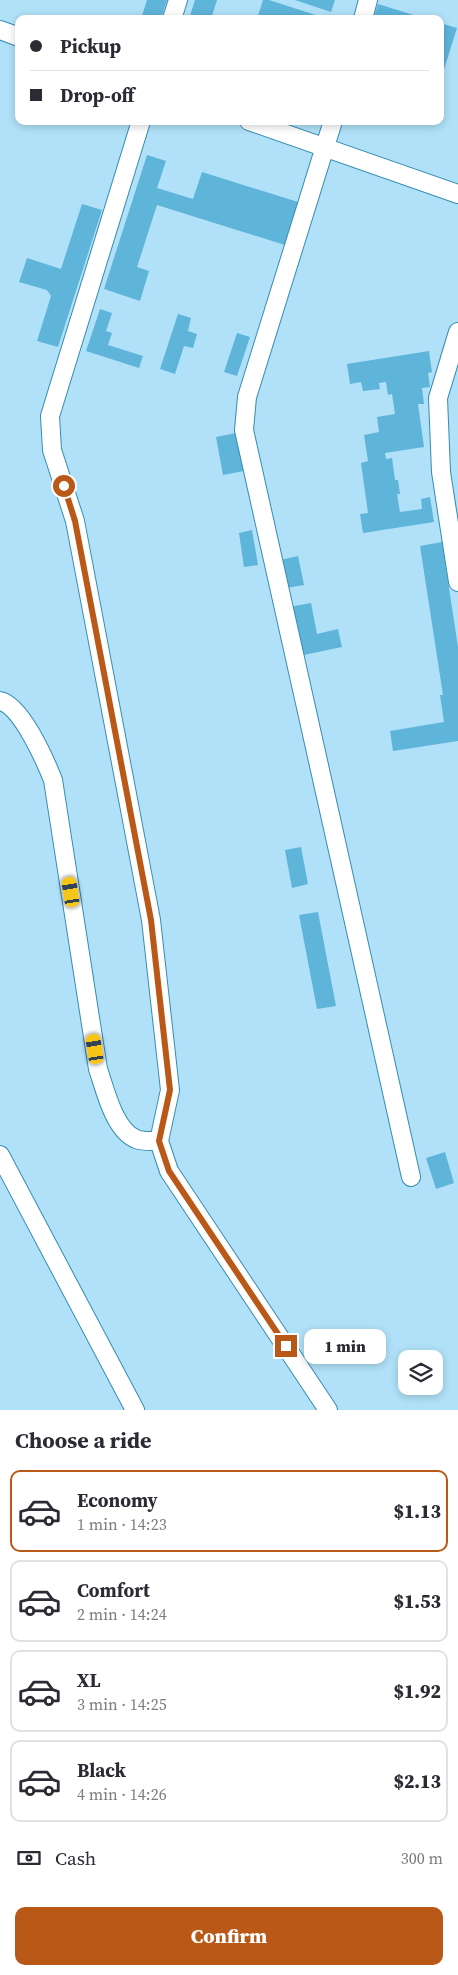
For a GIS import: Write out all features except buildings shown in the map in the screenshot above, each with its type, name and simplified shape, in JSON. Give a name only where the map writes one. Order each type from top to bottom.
[{"type":"street","points":[[173,15],[178,0]]},
{"type":"street","points":[[364,15],[368,0]]},
{"type":"street","points":[[0,30],[15,36]]},
{"type":"street","points":[[140,125],[50,416],[52,450],[75,521],[151,920],[170,1090],[159,1141],[169,1171],[328,1410]]},
{"type":"street","points":[[260,125],[458,194]]},
{"type":"street","points":[[331,125],[247,397],[244,430],[411,1177]]},
{"type":"street","points":[[458,332],[438,398],[441,472],[458,582]]},
{"type":"street","points":[[0,701],[6,702],[36,742],[53,780],[98,1069],[111,1110],[126,1132],[134,1138],[144,1142],[159,1141]]},
{"type":"street","points":[[0,1155],[135,1410]]},
{"type":"route","points":[[64,486],[75,521],[151,920],[164,1054],[170,1090],[159,1141],[169,1171],[286,1346]]}]
